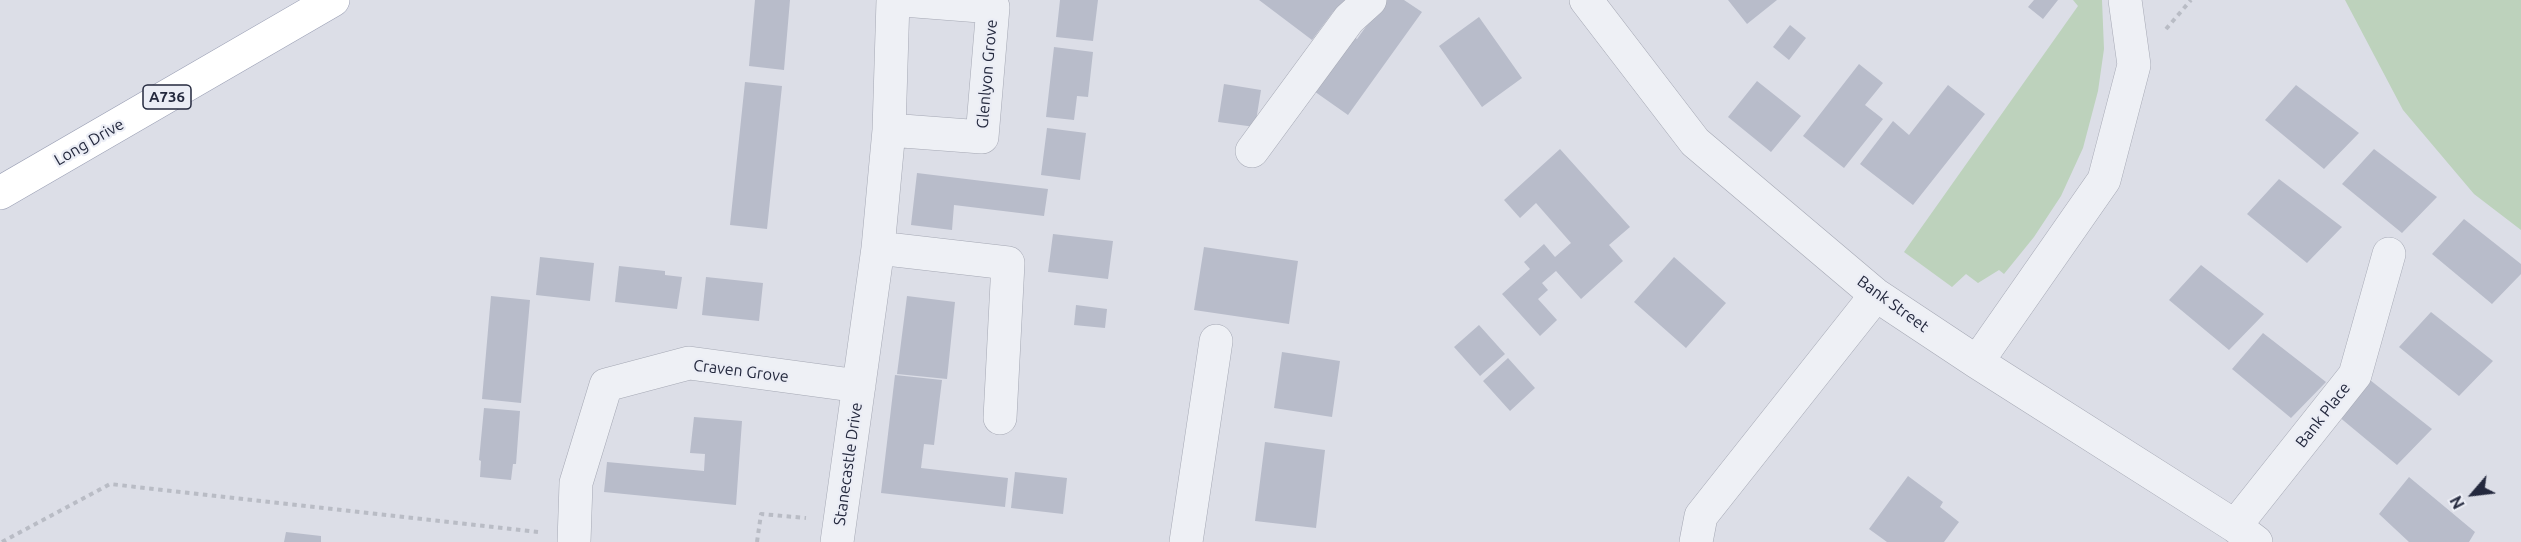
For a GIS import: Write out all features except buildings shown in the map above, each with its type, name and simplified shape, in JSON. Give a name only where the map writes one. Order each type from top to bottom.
[{"type":"main road","name":"Long Drive","points":[[0,193],[333,0]]},
{"type":"street","points":[[859,386],[878,248],[889,130],[893,0]]},
{"type":"street","name":"Glenlyon Grove","points":[[889,130],[982,137],[993,7],[903,0]]},
{"type":"street","points":[[1252,151],[1349,19],[1370,0]]},
{"type":"street","name":"Bank Street","points":[[1586,0],[1695,142],[1876,295],[2246,534]]},
{"type":"street","points":[[1977,362],[2104,180],[2134,65],[2125,0]]},
{"type":"street","points":[[878,248],[1008,263],[1000,418]]},
{"type":"street","name":"Bank Place","points":[[2246,534],[2355,375],[2389,254]]},
{"type":"street","points":[[1696,542],[1701,516],[1876,295]]},
{"type":"street","points":[[1186,542],[1216,341]]},
{"type":"street","name":"Craven Grove","points":[[574,539],[576,483],[606,385],[689,363],[859,386]]},
{"type":"street","name":"Stanecastle Drive","points":[[838,532],[859,386]]},
{"type":"path","points":[[2,542],[110,484],[574,539]]},
{"type":"path","points":[[758,542],[760,513],[838,532]]},
{"type":"green space","points":[[2073,0],[2102,0],[2104,49],[2098,91],[2083,148],[2061,196],[2034,237],[2004,274],[1999,270],[1978,283],[1966,274],[1952,287],[1904,252],[2078,6]]},
{"type":"green space","points":[[2345,0],[2521,0],[2521,230],[2474,194],[2403,110]]}]
